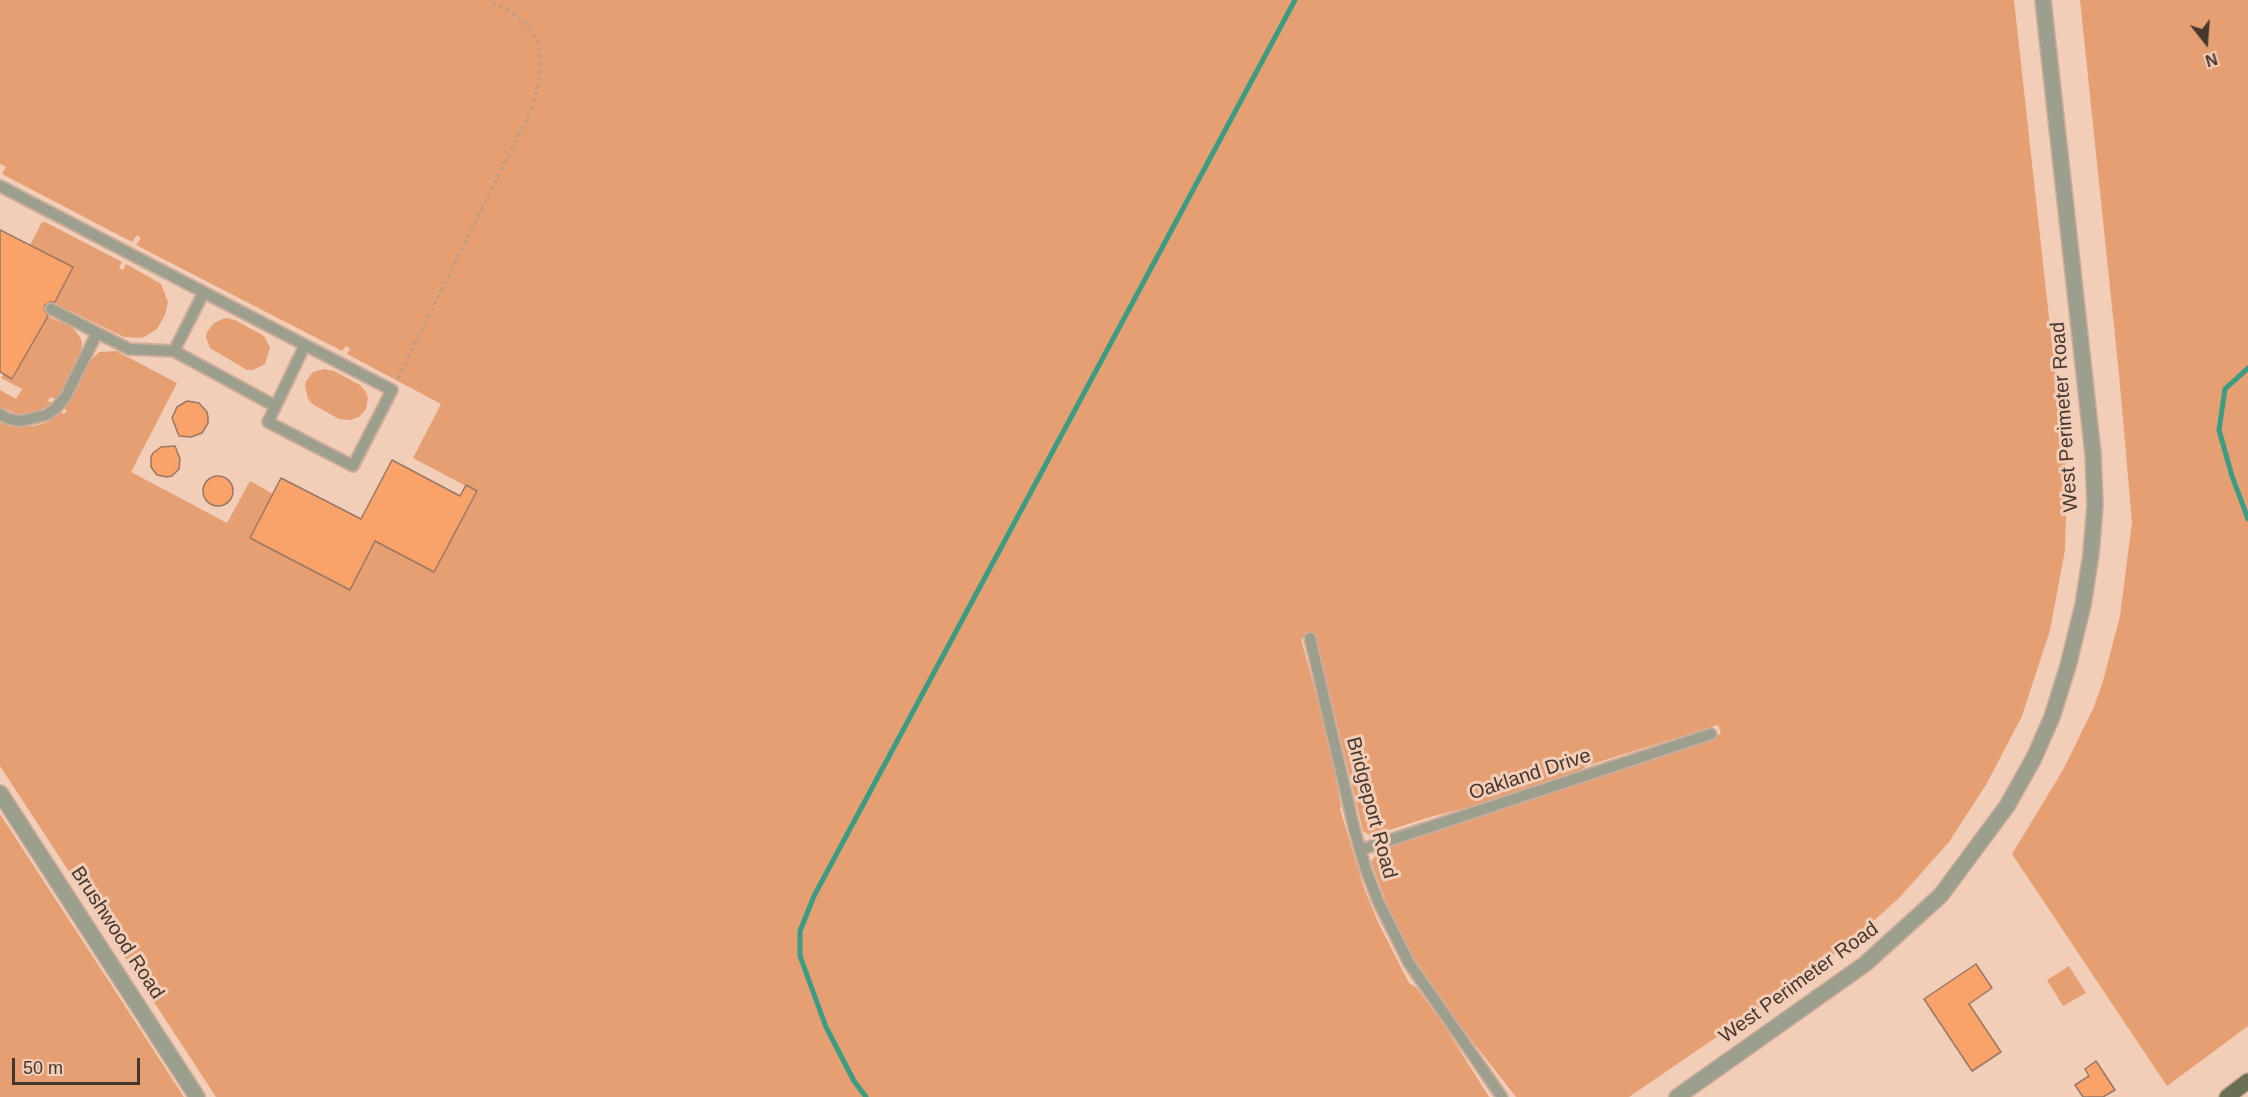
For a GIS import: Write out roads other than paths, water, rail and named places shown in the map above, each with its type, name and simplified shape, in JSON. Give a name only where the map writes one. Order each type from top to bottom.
[{"type":"main road","points":[[2227,1097],[2248,1081]]},
{"type":"street","name":"West Perimeter Road","points":[[1677,1097],[1865,964],[1941,895],[2007,806],[2034,758],[2052,717],[2068,666],[2083,605],[2091,554],[2095,505],[2093,454],[2043,0]]},
{"type":"street","name":"Brushwood Road","points":[[0,793],[197,1097]]},
{"type":"lane","points":[[0,186],[305,345],[394,385],[352,466],[268,422],[305,345]]},
{"type":"lane","points":[[174,351],[204,292]]},
{"type":"lane","points":[[51,309],[129,349],[174,351],[275,406]]},
{"type":"lane","points":[[0,414],[9,419],[21,421],[46,415],[56,408],[66,396],[97,333]]},
{"type":"lane","name":"Bridgeport Road","points":[[1310,638],[1360,850],[1378,901],[1401,949],[1502,1097]]},
{"type":"lane","name":"Oakland Drive","points":[[1360,850],[1711,734]]},
{"type":"waterway","points":[[866,1097],[854,1081],[826,1027],[800,956],[800,931],[814,896],[1295,0]]},
{"type":"waterway","points":[[2248,368],[2225,389],[2219,430],[2232,476],[2248,519]]}]
